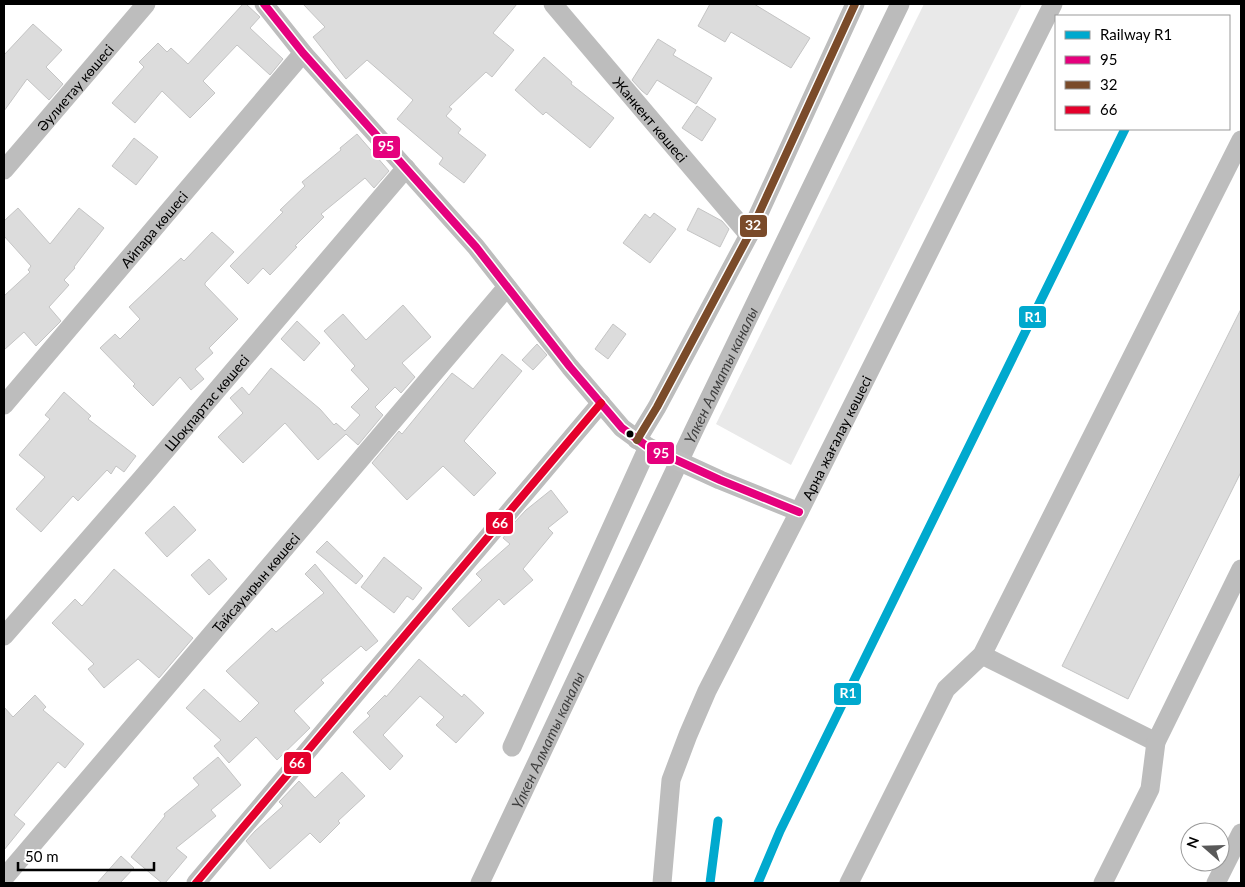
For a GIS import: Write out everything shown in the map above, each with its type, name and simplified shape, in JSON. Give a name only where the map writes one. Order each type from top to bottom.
[{"type":"street","name":"Әулиетау көшесі","points":[[4,170],[146,4]]},
{"type":"street","points":[[264,4],[303,52],[453,220],[570,367],[622,428],[643,443],[720,480],[799,512]]},
{"type":"street","name":"Жанкент көшесі","points":[[553,4],[749,235]]},
{"type":"street","points":[[512,747],[657,407],[749,235],[855,4]]},
{"type":"street","name":"Арна жағалау көшесі","points":[[662,883],[671,780],[707,692],[1053,4]]},
{"type":"street","name":"Айпара көшесі","points":[[4,406],[303,52]]},
{"type":"street","points":[[849,883],[946,689],[982,655],[1241,140]]},
{"type":"street","name":"Шоқпартас көшесі","points":[[4,636],[142,478],[406,168]]},
{"type":"street","name":"Тайсауырын көшесі","points":[[4,878],[507,287]]},
{"type":"street","points":[[196,883],[460,572],[601,402]]},
{"type":"street","points":[[1103,883],[1150,789],[1156,742],[1241,569]]},
{"type":"street","points":[[982,655],[1156,742]]},
{"type":"street","points":[[1216,883],[1241,833]]},
{"type":"shaded area","points":[[924,4],[1022,4],[791,465],[716,424]]},
{"type":"building","points":[[243,4],[246,4],[260,17],[250,28],[283,59],[270,75],[237,45],[203,81],[215,93],[190,118],[162,91],[135,123],[112,103],[144,67],[139,62],[158,43],[167,52],[171,48],[188,64]]},
{"type":"building","points":[[303,4],[517,4],[493,33],[514,50],[492,77],[486,72],[449,107],[452,109],[446,116],[461,129],[458,133],[486,155],[464,183],[439,164],[443,158],[397,119],[413,100],[367,60],[346,79],[313,37],[325,27]]},
{"type":"building","points":[[710,4],[754,4],[810,38],[791,68],[731,32],[725,42],[698,26]]},
{"type":"building","points":[[33,24],[62,50],[46,67],[63,84],[49,100],[27,79],[4,111],[4,55]]},
{"type":"building","points":[[658,39],[676,50],[673,55],[712,78],[696,104],[657,80],[647,95],[632,80]]},
{"type":"building","points":[[544,57],[572,82],[571,84],[614,118],[590,148],[546,112],[543,115],[515,90]]},
{"type":"building","points":[[697,106],[716,119],[702,141],[682,128]]},
{"type":"building","points":[[357,134],[389,171],[374,188],[365,178],[321,214],[324,217],[270,275],[263,268],[248,284],[230,266],[283,212],[280,210],[305,186],[302,182],[341,150],[340,148]]},
{"type":"building","points":[[134,138],[158,157],[136,185],[112,166]]},
{"type":"building","points":[[18,208],[50,244],[79,208],[104,228],[64,280],[69,285],[49,307],[61,321],[36,346],[24,332],[4,350],[4,296],[30,272],[28,270],[31,266],[4,236],[4,221]]},
{"type":"building","points":[[698,208],[722,221],[729,229],[720,247],[687,230]]},
{"type":"building","points":[[654,213],[676,229],[650,263],[623,243],[645,214],[650,218]]},
{"type":"building","points":[[212,232],[234,252],[205,285],[238,319],[209,348],[213,353],[195,369],[204,379],[191,390],[180,377],[153,406],[133,386],[135,384],[100,348],[115,334],[120,339],[140,319],[129,307],[181,258],[184,261]]},
{"type":"building","points":[[403,305],[431,337],[402,363],[415,377],[401,393],[395,387],[375,407],[383,415],[358,445],[346,434],[318,460],[285,423],[243,463],[218,437],[243,413],[230,398],[242,387],[249,395],[271,368],[320,409],[334,425],[336,423],[345,431],[360,415],[351,407],[369,389],[351,370],[355,366],[324,331],[343,314],[366,340]]},
{"type":"building","points":[[1241,309],[1241,472],[1128,699],[1062,666]]},
{"type":"building","points":[[297,321],[320,343],[304,361],[281,339]]},
{"type":"building","points":[[613,324],[626,334],[608,359],[595,349]]},
{"type":"building","points":[[537,344],[547,355],[533,370],[522,360]]},
{"type":"building","points":[[502,354],[522,371],[464,441],[496,473],[474,496],[443,466],[407,500],[372,463],[399,431],[402,434],[452,373],[473,389]]},
{"type":"building","points":[[64,392],[91,416],[88,419],[136,456],[124,472],[116,466],[111,474],[107,470],[78,501],[73,496],[41,532],[16,509],[45,477],[19,455],[50,419],[45,415]]},
{"type":"building","points":[[551,490],[568,512],[548,528],[553,533],[523,569],[533,580],[504,605],[499,599],[469,627],[452,609],[482,580],[476,574],[510,544],[503,538],[514,523],[526,510]]},
{"type":"building","points":[[174,506],[196,530],[167,557],[145,533]]},
{"type":"building","points":[[327,541],[363,576],[356,584],[316,552]]},
{"type":"building","points":[[384,557],[422,588],[413,600],[407,596],[394,613],[361,587]]},
{"type":"building","points":[[209,559],[227,579],[209,595],[191,575]]},
{"type":"building","points":[[315,564],[378,641],[366,651],[361,646],[321,680],[324,683],[294,711],[310,728],[277,760],[256,737],[229,763],[214,746],[221,740],[186,708],[204,689],[240,722],[259,703],[226,671],[272,628],[276,632],[324,593],[305,574]]},
{"type":"building","points":[[114,569],[193,638],[159,678],[138,659],[104,688],[88,669],[94,664],[52,623],[75,599],[82,606]]},
{"type":"building","points":[[419,659],[462,697],[464,694],[484,713],[456,743],[436,725],[444,717],[420,696],[383,735],[403,756],[390,770],[353,732],[370,716],[367,713],[385,695],[386,697]]},
{"type":"building","points":[[35,695],[46,707],[43,710],[84,744],[65,768],[58,762],[14,815],[25,824],[4,850],[4,707],[13,717]]},
{"type":"building","points":[[218,757],[241,785],[211,810],[216,816],[176,848],[187,857],[165,883],[162,883],[131,857],[165,816],[164,814],[199,785],[193,778]]},
{"type":"building","points":[[342,772],[365,796],[338,821],[340,823],[320,843],[310,833],[270,869],[246,841],[283,806],[279,802],[299,781],[315,798]]},
{"type":"building","points":[[121,856],[134,868],[120,883],[97,883]]},
{"type":"waterway","name":"Үлкен Алматы каналы","points":[[480,883],[694,430],[900,4]]},
{"type":"rail line","name":"R1","points":[[758,883],[780,831],[1125,130]]},
{"type":"rail line","name":"R1","points":[[710,883],[718,821]]},
{"type":"transit line","name":"95","points":[[264,4],[303,53],[476,247],[570,367],[622,428],[648,447],[720,480],[799,512]]},
{"type":"transit line","name":"32","points":[[637,440],[657,407],[749,235],[855,4]]},
{"type":"transit line","name":"66","points":[[196,883],[601,403]]}]
